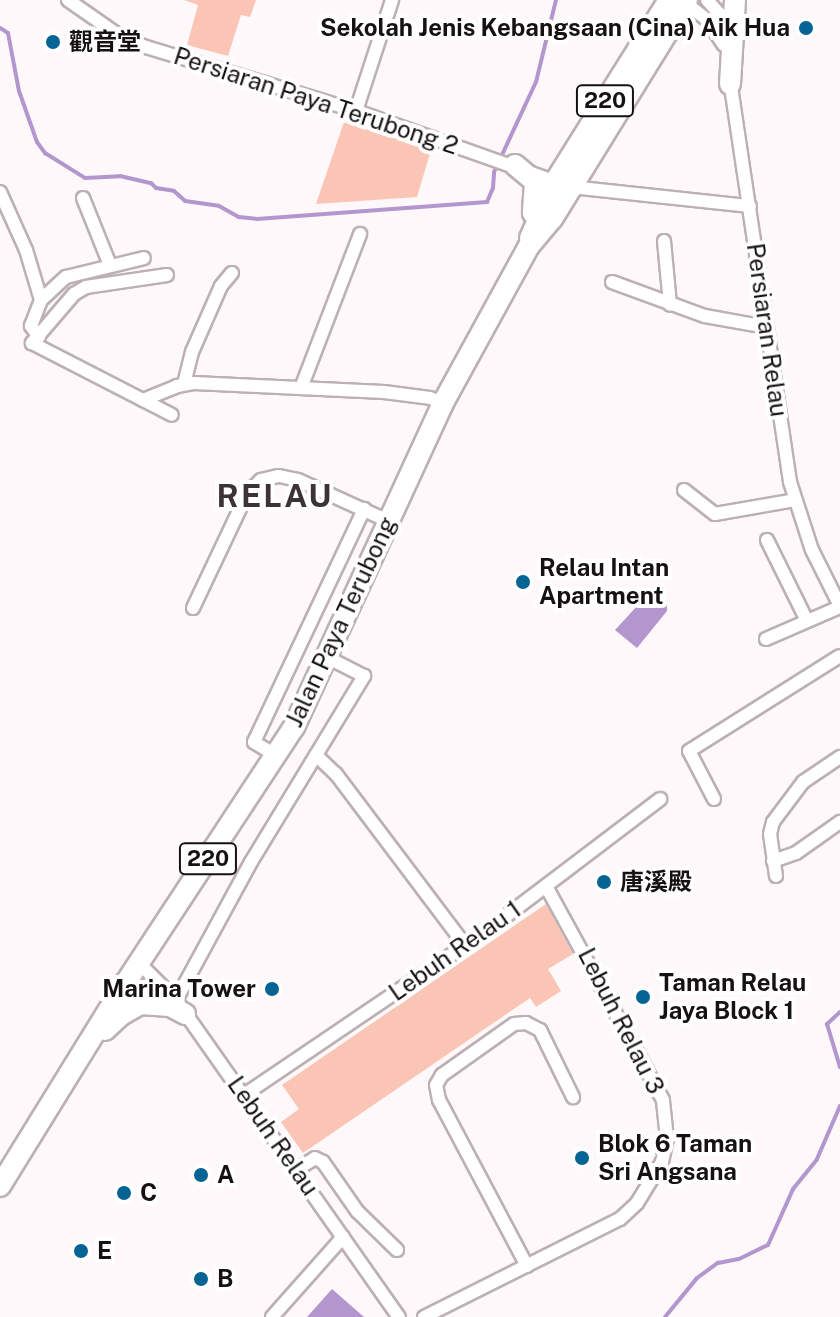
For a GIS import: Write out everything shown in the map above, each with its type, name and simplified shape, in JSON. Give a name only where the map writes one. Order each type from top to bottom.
[{"type":"main road","points":[[730,84],[735,0]]},
{"type":"main road","name":"Jalan Paya Terubong","points":[[0,1186],[138,962],[277,756],[329,658],[443,403],[530,238],[549,223],[564,184],[681,1]]},
{"type":"main road","points":[[512,164],[535,182],[530,238]]},
{"type":"main road","points":[[81,1054],[132,1007],[154,1003],[180,1007]]},
{"type":"street","name":"Persiaran Paya Terubong 2","points":[[68,0],[121,37],[146,47],[356,111],[564,184],[750,206]]},
{"type":"street","points":[[356,111],[392,0]]},
{"type":"street","name":"Persiaran Relau","points":[[707,0],[723,18],[724,45],[795,500],[812,550],[840,606]]},
{"type":"street","name":"Persiaran Relau","points":[[681,1],[707,20],[724,45]]},
{"type":"street","points":[[0,192],[26,250],[41,300]]},
{"type":"street","points":[[83,198],[110,265]]},
{"type":"street","points":[[301,388],[360,234]]},
{"type":"street","points":[[664,241],[670,305]]},
{"type":"street","points":[[144,258],[71,274],[41,300],[31,326],[36,340],[172,415]]},
{"type":"street","points":[[184,384],[192,352],[215,299],[232,273]]},
{"type":"street","points":[[36,340],[74,294],[86,287],[167,275]]},
{"type":"street","points":[[612,282],[705,316],[767,327]]},
{"type":"street","points":[[143,400],[184,384],[407,394],[443,403]]},
{"type":"street","points":[[193,608],[247,494],[261,480],[289,477],[388,521]]},
{"type":"street","points":[[684,490],[715,514],[795,500]]},
{"type":"street","name":"Jalan Paya Terubong","points":[[277,756],[254,742],[364,509]]},
{"type":"street","points":[[767,540],[807,621]]},
{"type":"street","points":[[766,639],[840,606]]},
{"type":"street","points":[[714,799],[689,751],[840,656]]},
{"type":"street","points":[[180,1007],[251,862],[364,676],[329,658]]},
{"type":"street","points":[[316,755],[336,774],[465,945]]},
{"type":"street","points":[[776,876],[770,834],[777,814],[808,778],[840,757]]},
{"type":"street","name":"Lebuh Relau 1","points":[[244,1095],[465,945],[660,799]]},
{"type":"street","points":[[773,861],[796,853],[840,822]]},
{"type":"street","name":"Lebuh Relau 3","points":[[424,1317],[629,1212],[657,1173],[667,1139],[663,1100],[656,1085],[546,886]]},
{"type":"street","name":"Lebuh Relau","points":[[138,962],[180,1007],[399,1317]]},
{"type":"street","points":[[527,1266],[439,1100],[436,1085],[442,1075],[514,1024],[526,1023],[540,1030],[573,1097]]},
{"type":"street","points":[[296,1170],[315,1158],[323,1162],[357,1211],[397,1250]]},
{"type":"street","points":[[272,1317],[343,1237]]},
{"type":"shaded area","points":[[184,0],[256,0],[250,17],[241,15],[228,56],[187,45],[198,5]]},
{"type":"shaded area","points":[[344,122],[431,150],[417,197],[316,204]]},
{"type":"shaded area","points":[[650,592],[657,598],[655,601],[660,599],[667,605],[667,611],[637,648],[615,630]]},
{"type":"shaded area","points":[[546,904],[573,954],[548,969],[561,991],[536,1007],[530,998],[303,1153],[281,1122],[299,1109],[282,1085]]},
{"type":"shaded area","points":[[332,1289],[364,1317],[307,1317]]},
{"type":"waterway","points":[[0,28],[8,33],[19,91],[37,142],[45,153],[85,178],[120,176],[151,183],[156,188],[174,191],[185,201],[219,206],[239,217],[257,219],[487,202],[493,188],[494,172],[536,82],[556,0]]},
{"type":"waterway","points":[[840,1012],[827,1024],[840,1067]]},
{"type":"waterway","points":[[665,1317],[697,1278],[718,1263],[739,1259],[768,1245],[793,1189],[817,1159],[840,1106]]},
{"type":"place","name":"Sekolah Jenis Kebangsaan (Cina) Aik Hua","points":[[806,28]]},
{"type":"place","name":"觀音堂","points":[[53,42]]},
{"type":"place","name":"Relau Intan Apartment","points":[[523,582]]},
{"type":"place","name":"唐溪殿","points":[[604,882]]},
{"type":"place","name":"Marina Tower","points":[[272,989]]},
{"type":"place","name":"Taman Relau Jaya Block 1","points":[[643,997]]},
{"type":"place","name":"Blok 6 Taman Sri Angsana","points":[[582,1158]]},
{"type":"place","name":"A","points":[[201,1175]]},
{"type":"place","name":"C","points":[[124,1193]]},
{"type":"place","name":"E","points":[[81,1251]]},
{"type":"place","name":"B","points":[[201,1279]]},
{"type":"district","name":"RELAU","points":[[275,496]]}]
